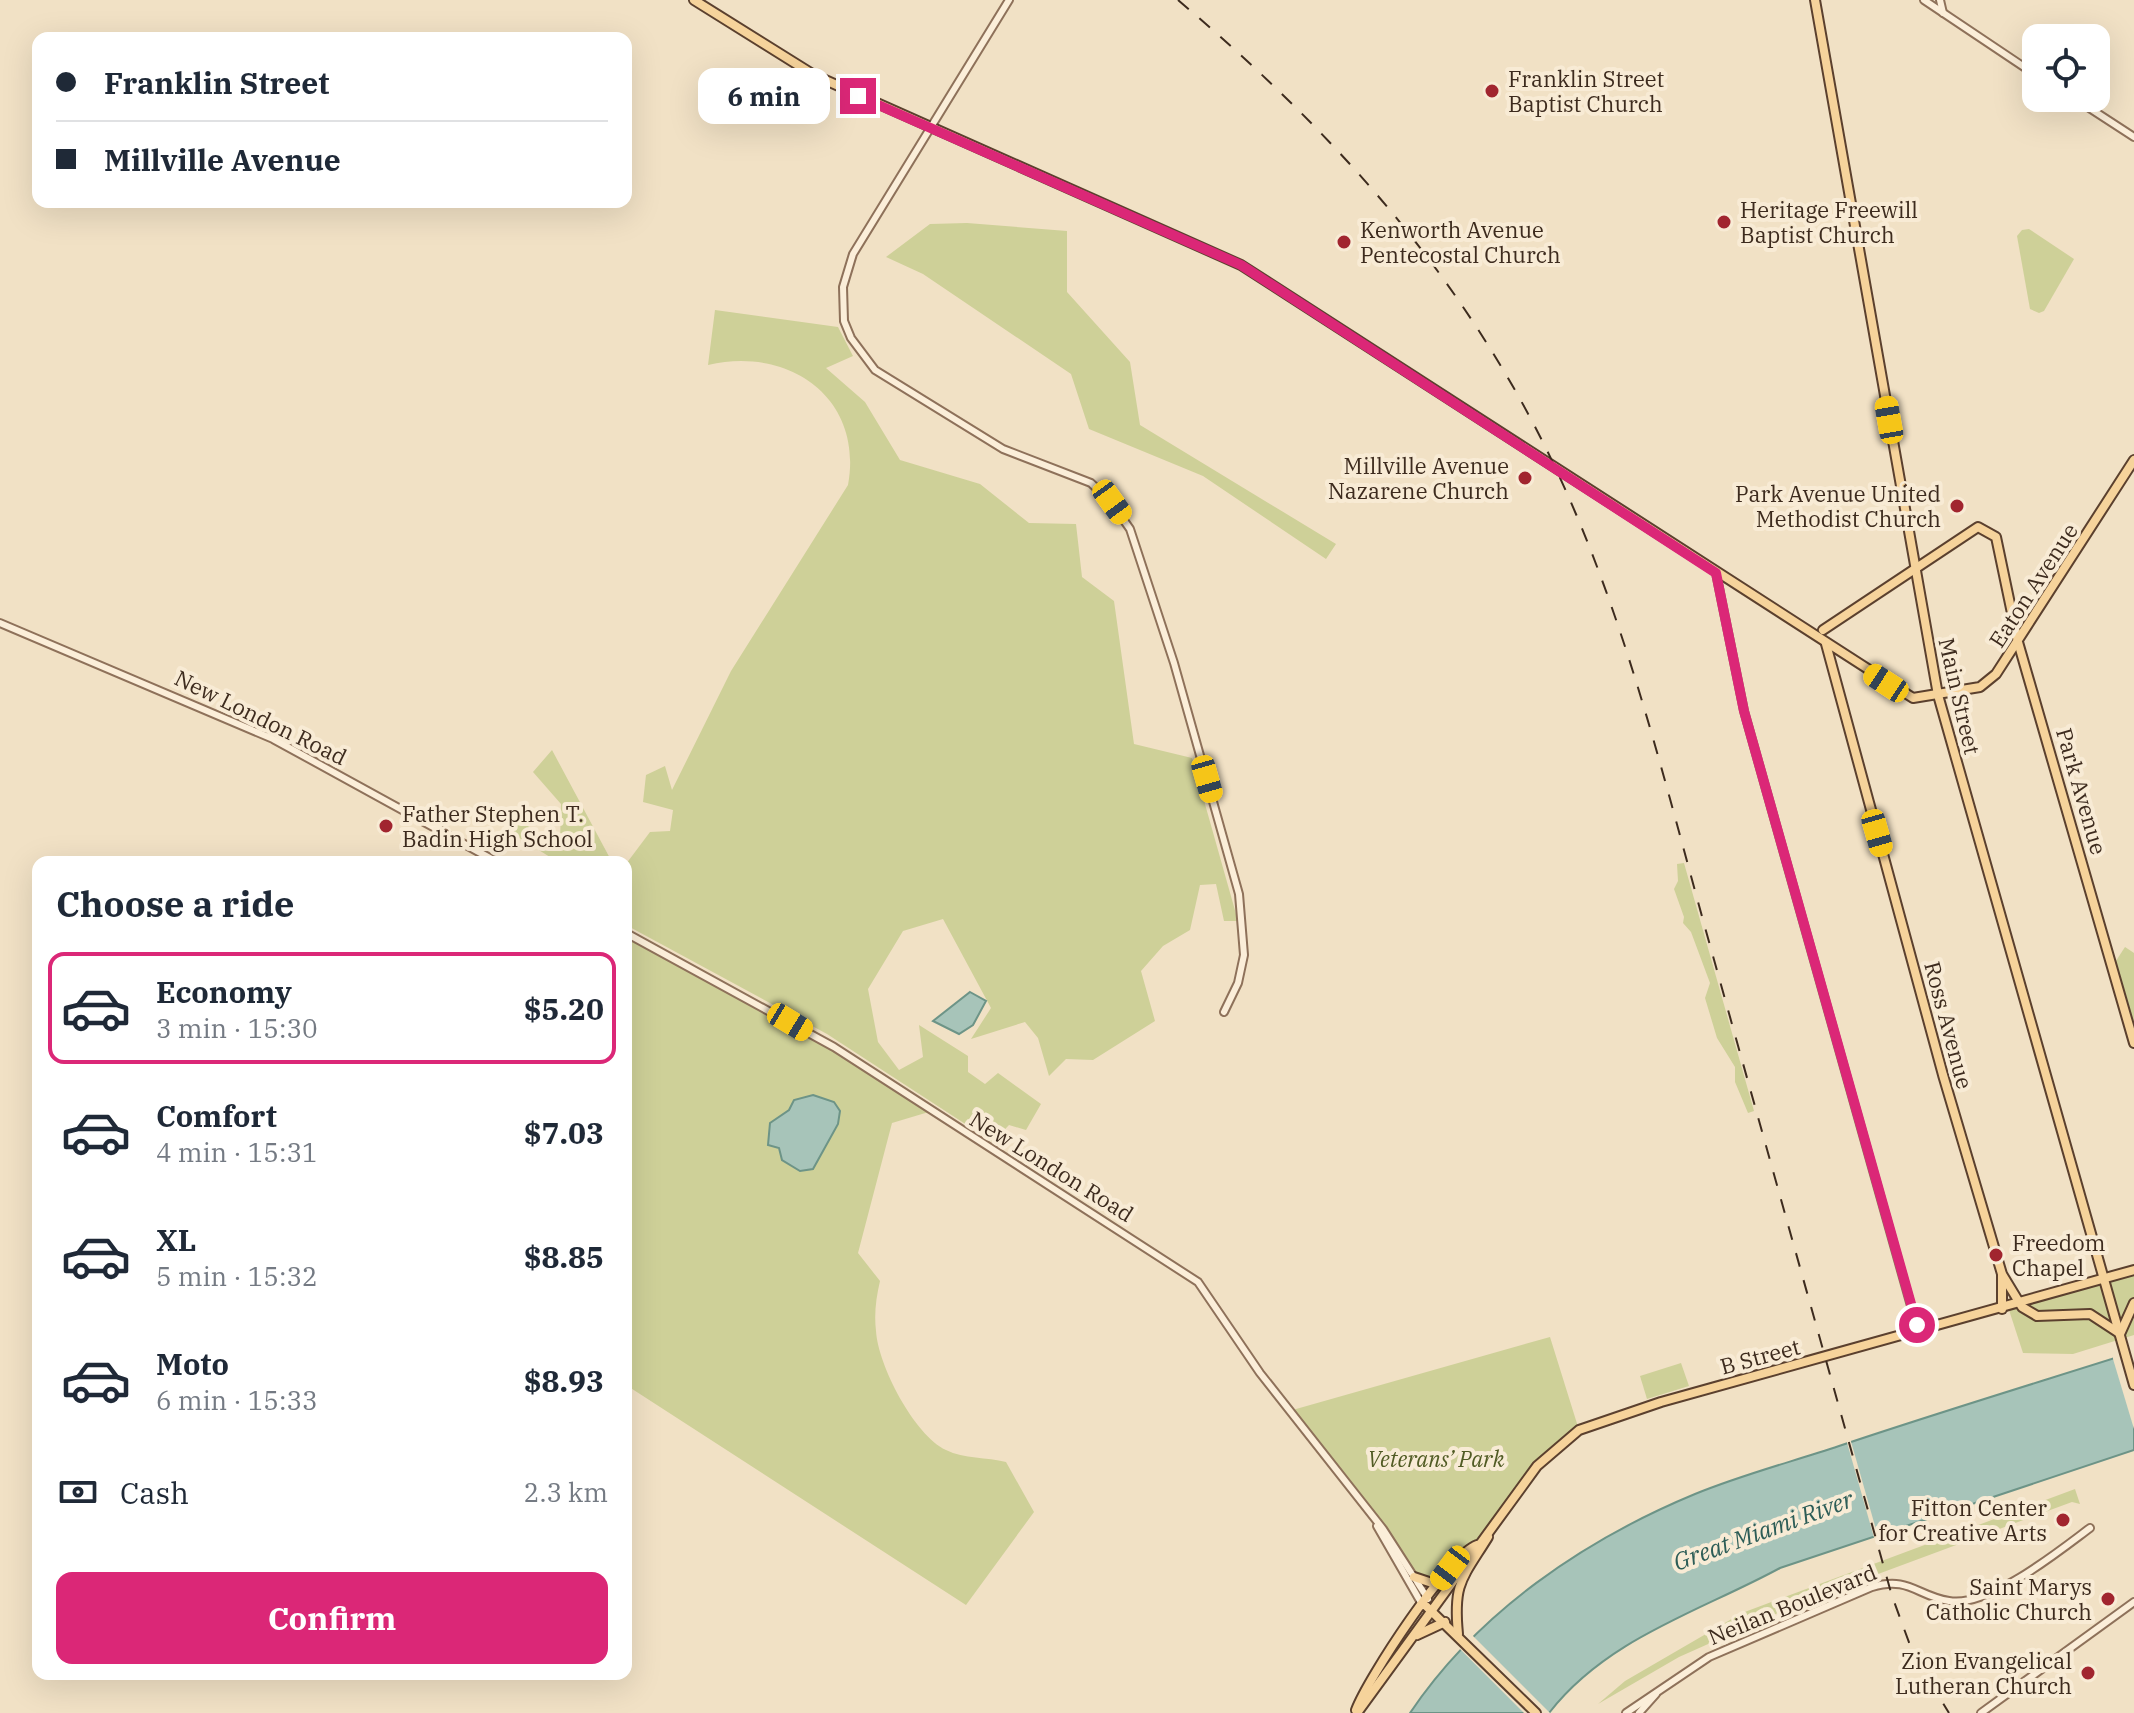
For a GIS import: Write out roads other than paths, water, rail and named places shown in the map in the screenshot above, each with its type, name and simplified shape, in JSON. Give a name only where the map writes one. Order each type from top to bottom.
[{"type":"main road","name":"Eaton Avenue","points":[[694,0],[814,75],[1241,265],[1909,696],[1923,699],[1983,685],[2001,669],[2134,460]]},
{"type":"main road","name":"Main Street","points":[[1815,0],[1938,695],[2134,1385]]},
{"type":"main road","name":"Park Avenue","points":[[1915,570],[1978,527],[1992,532],[2001,547],[2018,642],[2134,1043]]},
{"type":"main road","points":[[1823,630],[1915,570]]},
{"type":"main road","name":"Ross Avenue","points":[[1826,644],[1943,1075],[2002,1274],[2020,1304]]},
{"type":"main road","name":"B Street","points":[[1428,1604],[1537,1466],[1579,1430],[1652,1404],[2134,1270]]},
{"type":"main road","points":[[2002,1274],[2002,1309]]},
{"type":"main road","points":[[2020,1304],[2044,1317],[2079,1313],[2095,1315],[2120,1336],[2134,1303]]},
{"type":"main road","points":[[1458,1635],[1455,1612],[1461,1582],[1494,1523]]},
{"type":"main road","name":"B Street","points":[[1428,1604],[1463,1551],[1477,1545]]},
{"type":"main road","points":[[1414,1577],[1438,1585]]},
{"type":"main road","points":[[1428,1604],[1536,1713]]},
{"type":"main road","points":[[1356,1713],[1409,1641],[1428,1604]]},
{"type":"main road","points":[[1356,1713],[1376,1671],[1428,1604]]},
{"type":"main road","points":[[1409,1641],[1424,1629],[1445,1622]]},
{"type":"street","points":[[1009,0],[853,254],[843,287],[844,321],[862,356],[891,381],[1003,449],[1091,483],[1112,502],[1130,529],[1174,663],[1239,894],[1244,955],[1238,983],[1224,1012]]},
{"type":"street","points":[[1924,0],[2022,66]]},
{"type":"street","points":[[1940,0],[1943,13]]},
{"type":"street","points":[[2096,112],[2134,137]]},
{"type":"street","points":[[1716,573],[1744,711],[1918,1331]]},
{"type":"street","name":"New London Road","points":[[0,623],[273,739],[486,856]]},
{"type":"street","name":"New London Road","points":[[632,936],[834,1047],[1198,1282],[1260,1373],[1347,1481],[1414,1577],[1428,1604]]},
{"type":"street","name":"New London Road","points":[[1376,1522],[1428,1604]]},
{"type":"street","name":"Neilan Boulevard","points":[[1626,1713],[1709,1657],[1872,1587],[1894,1582],[1910,1585],[1941,1600],[1959,1602],[1977,1598],[2052,1557],[2090,1528]]},
{"type":"street","points":[[1981,1713],[2134,1602]]},
{"type":"street","name":"Neilan Boulevard","points":[[1639,1713],[1661,1688]]},
{"type":"water","points":[[970,992],[986,1001],[973,1025],[959,1034],[933,1021]]},
{"type":"water","points":[[813,1095],[834,1102],[840,1111],[838,1124],[813,1169],[800,1171],[782,1160],[779,1148],[768,1145],[770,1123],[789,1110],[794,1100]]},
{"type":"water","name":"Great Miami River","points":[[2134,1352],[2134,1450],[1780,1568],[1657,1628],[1627,1646],[1572,1687],[1549,1713],[1410,1713],[1437,1676],[1501,1611],[1574,1557],[1654,1512],[1748,1475]]},
{"type":"railway","points":[[1178,0],[1324,136],[1409,234],[1449,286],[1485,341],[1553,462],[1607,593],[1650,727],[1892,1596],[1914,1656],[1949,1713]]},
{"type":"place","name":"Franklin Street Baptist Church","points":[[1492,91]]},
{"type":"place","name":"Heritage Freewill Baptist Church","points":[[1724,222]]},
{"type":"place","name":"Kenworth Avenue Pentecostal Church","points":[[1344,242]]},
{"type":"place","name":"Millville Avenue Nazarene Church","points":[[1525,478]]},
{"type":"place","name":"Park Avenue United Methodist Church","points":[[1957,506]]},
{"type":"place","name":"Father Stephen T. Badin High School","points":[[386,826]]},
{"type":"place","name":"Freedom Chapel","points":[[1996,1255]]},
{"type":"place","name":"Fitton Center for Creative Arts","points":[[2063,1520]]},
{"type":"place","name":"Saint Marys Catholic Church","points":[[2108,1599]]},
{"type":"place","name":"Zion Evangelical Lutheran Church","points":[[2088,1673]]},
{"type":"park label","name":"Veterans’ Park","points":[[1436,1458]]}]
